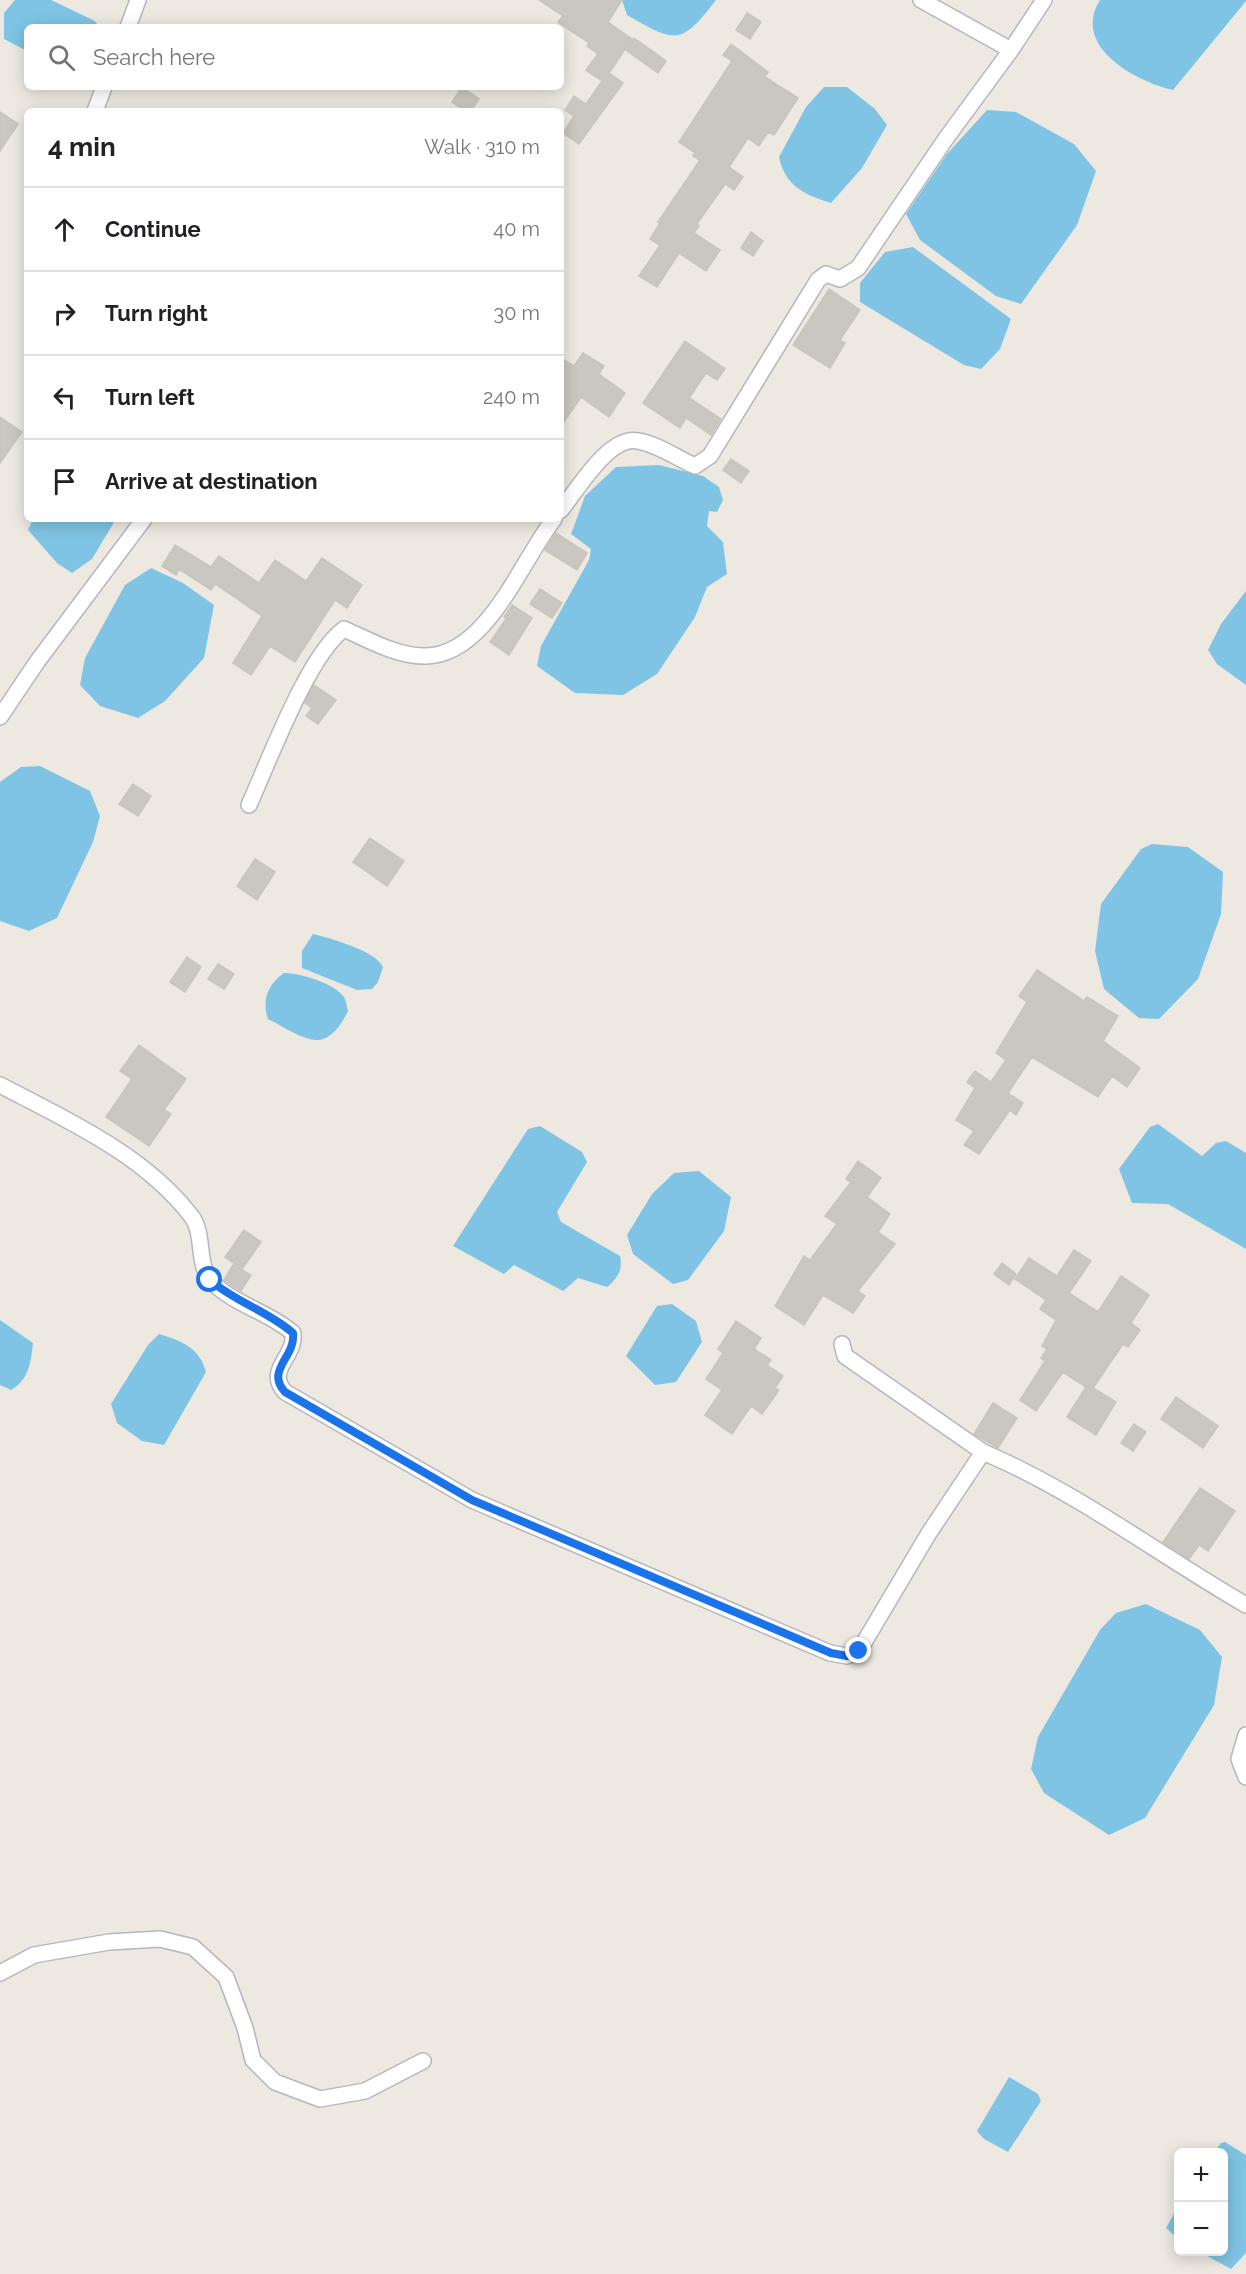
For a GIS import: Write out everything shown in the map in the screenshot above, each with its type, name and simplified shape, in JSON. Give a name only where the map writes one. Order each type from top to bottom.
[{"type":"street","points":[[129,24],[138,0]]},
{"type":"street","points":[[921,0],[1011,50]]},
{"type":"street","points":[[564,506],[608,451],[623,440],[639,441],[694,466],[710,456],[818,279],[826,274],[840,279],[858,268],[1044,0]]},
{"type":"street","points":[[96,108],[103,90]]},
{"type":"street","points":[[0,717],[37,662],[142,522]]},
{"type":"street","points":[[249,805],[303,686],[332,637],[344,628],[390,650],[426,657],[459,649],[491,615],[552,522]]},
{"type":"street","points":[[0,1085],[114,1148],[176,1196],[196,1224],[210,1280],[226,1294],[283,1324],[293,1333],[294,1341],[277,1376],[278,1384],[285,1392],[472,1500],[831,1653],[847,1656],[859,1651],[929,1533],[983,1452]]},
{"type":"street","points":[[842,1344],[845,1356],[983,1452],[1067,1493],[1176,1564],[1246,1605]]},
{"type":"street","points":[[1246,1735],[1239,1759],[1246,1777]]},
{"type":"street","points":[[0,1973],[34,1955],[109,1942],[160,1939],[193,1947],[226,1977],[245,2028],[253,2060],[275,2082],[320,2099],[365,2091],[423,2061]]},
{"type":"water","points":[[15,0],[51,0],[97,24],[24,24],[24,49],[4,39],[4,13]]},
{"type":"water","points":[[622,0],[716,0],[694,26],[676,35],[667,35],[627,15]]},
{"type":"water","points":[[1100,0],[1246,1],[1173,90],[1141,79],[1126,70],[1111,59],[1100,46],[1094,32],[1093,17]]},
{"type":"water","points":[[824,87],[847,87],[875,109],[887,125],[862,168],[831,203],[805,193],[791,182],[779,157],[806,107]]},
{"type":"water","points":[[987,110],[1016,112],[1074,144],[1096,171],[1077,225],[1021,304],[996,296],[920,240],[906,214],[947,154]]},
{"type":"water","points":[[913,247],[1011,319],[1000,349],[981,369],[964,365],[860,302],[860,283],[885,252]]},
{"type":"water","points":[[659,465],[703,476],[719,487],[723,500],[717,512],[709,511],[707,526],[723,542],[727,574],[707,587],[695,617],[657,674],[623,695],[575,693],[537,666],[541,646],[589,560],[591,549],[571,534],[585,496],[616,467]]},
{"type":"water","points":[[32,522],[114,522],[92,559],[72,573],[57,563],[28,530]]},
{"type":"water","points":[[151,568],[183,583],[214,605],[204,658],[165,701],[138,718],[100,706],[80,685],[85,658],[125,585]]},
{"type":"water","points":[[1246,591],[1246,685],[1217,664],[1208,650],[1221,624]]},
{"type":"water","points":[[40,766],[90,791],[100,816],[93,842],[57,918],[29,931],[0,921],[0,782],[21,767]]},
{"type":"water","points":[[1152,844],[1188,847],[1223,872],[1221,914],[1198,979],[1159,1019],[1139,1018],[1104,989],[1095,951],[1101,904],[1141,849]]},
{"type":"water","points":[[313,934],[352,946],[379,961],[383,967],[378,982],[372,989],[357,990],[302,968],[302,951]]},
{"type":"water","points":[[284,973],[316,980],[333,987],[344,997],[348,1011],[331,1035],[313,1040],[268,1019],[267,993],[273,983]]},
{"type":"water","points":[[1158,1124],[1202,1156],[1216,1143],[1226,1141],[1246,1153],[1246,1249],[1168,1204],[1132,1203],[1119,1169],[1150,1127]]},
{"type":"water","points":[[540,1126],[582,1152],[587,1162],[557,1212],[561,1222],[620,1256],[619,1273],[607,1287],[578,1278],[563,1291],[514,1265],[504,1274],[453,1246],[528,1129]]},
{"type":"water","points":[[699,1171],[731,1197],[724,1231],[688,1280],[673,1284],[633,1254],[627,1235],[652,1194],[674,1173]]},
{"type":"water","points":[[672,1304],[696,1321],[702,1342],[676,1382],[655,1385],[626,1356],[657,1306]]},
{"type":"water","points":[[0,1320],[33,1343],[30,1364],[25,1376],[11,1390],[0,1385]]},
{"type":"water","points":[[159,1334],[195,1351],[206,1372],[164,1445],[142,1441],[117,1423],[111,1404],[148,1345]]},
{"type":"water","points":[[1146,1604],[1200,1630],[1222,1657],[1214,1705],[1145,1818],[1109,1835],[1044,1793],[1031,1769],[1038,1737],[1100,1630],[1116,1613]]},
{"type":"water","points":[[1009,2077],[1038,2094],[1041,2101],[1008,2152],[984,2139],[977,2131]]},
{"type":"water","points":[[1225,2142],[1246,2155],[1246,2253],[1231,2269],[1207,2256],[1228,2256],[1228,2148],[1217,2148]]},
{"type":"water","points":[[1174,2213],[1174,2235],[1166,2228]]},
{"type":"building","points":[[539,0],[622,0],[608,22],[632,39],[609,73],[623,83],[579,144],[564,134],[574,116],[565,110],[574,96],[586,104],[602,81],[586,70],[598,54],[587,46],[589,43],[558,22],[563,16]]},
{"type":"building","points":[[747,13],[761,22],[750,39],[736,30]]},
{"type":"building","points":[[634,38],[666,61],[658,73],[626,50]]},
{"type":"building","points":[[731,44],[768,72],[765,77],[798,98],[774,135],[768,132],[759,146],[748,138],[729,167],[743,177],[734,190],[725,184],[697,224],[699,226],[694,233],[720,250],[706,271],[679,253],[657,287],[639,276],[660,245],[650,239],[660,223],[658,222],[700,160],[693,156],[695,153],[679,142],[732,61],[723,55]]},
{"type":"building","points":[[460,90],[466,90],[479,99],[473,108],[461,108],[452,102]]},
{"type":"building","points":[[0,112],[18,124],[0,151]]},
{"type":"building","points":[[751,232],[763,241],[753,256],[741,248]]},
{"type":"building","points":[[829,289],[860,310],[840,340],[845,343],[830,368],[793,345]]},
{"type":"building","points":[[685,341],[725,369],[717,380],[706,373],[689,398],[721,419],[711,435],[686,418],[680,428],[643,403]]},
{"type":"building","points":[[583,353],[604,366],[599,374],[625,393],[609,417],[581,397],[564,422],[564,360],[574,366]]},
{"type":"building","points":[[0,417],[22,432],[0,463]]},
{"type":"building","points":[[731,459],[749,471],[741,483],[723,470]]},
{"type":"building","points":[[556,533],[587,553],[577,570],[545,550]]},
{"type":"building","points":[[175,545],[211,567],[219,556],[259,583],[275,560],[306,581],[322,558],[362,585],[347,608],[335,600],[295,662],[270,646],[251,675],[233,663],[262,616],[215,584],[211,590],[179,569],[176,575],[162,566]]},
{"type":"building","points":[[540,589],[562,603],[552,618],[530,604]]},
{"type":"building","points":[[512,605],[532,618],[509,655],[490,642],[506,619],[504,617]]},
{"type":"building","points":[[314,685],[336,700],[318,724],[306,716],[312,708],[305,703]]},
{"type":"building","points":[[133,784],[151,796],[138,816],[119,804]]},
{"type":"building","points":[[370,838],[404,861],[387,886],[353,862]]},
{"type":"building","points":[[255,859],[275,872],[257,900],[237,886]]},
{"type":"building","points":[[187,957],[201,967],[185,992],[170,982]]},
{"type":"building","points":[[218,964],[234,974],[224,989],[208,979]]},
{"type":"building","points":[[1037,970],[1084,1001],[1087,997],[1118,1016],[1103,1041],[1140,1068],[1127,1087],[1112,1076],[1098,1097],[1032,1057],[1008,1093],[1023,1103],[1016,1115],[1010,1110],[979,1154],[964,1145],[974,1131],[956,1120],[975,1088],[967,1082],[975,1071],[991,1082],[1006,1060],[996,1053],[1027,1002],[1019,996]]},
{"type":"building","points":[[139,1045],[186,1079],[164,1110],[171,1114],[149,1146],[106,1117],[132,1079],[120,1071]]},
{"type":"building","points":[[858,1161],[881,1178],[867,1197],[890,1214],[878,1232],[895,1244],[858,1291],[865,1296],[853,1313],[823,1295],[804,1325],[775,1306],[804,1256],[810,1260],[837,1224],[825,1216],[851,1182],[846,1179]]},
{"type":"building","points":[[244,1230],[261,1242],[242,1269],[225,1257]]},
{"type":"building","points":[[1074,1250],[1091,1261],[1069,1293],[1098,1312],[1121,1276],[1149,1295],[1131,1323],[1140,1330],[1128,1347],[1123,1344],[1093,1388],[1116,1402],[1096,1435],[1067,1417],[1086,1387],[1063,1372],[1036,1411],[1020,1400],[1045,1361],[1041,1358],[1047,1349],[1042,1346],[1056,1320],[1040,1309],[1046,1300],[1015,1279],[1029,1258],[1057,1276]]},
{"type":"building","points":[[1002,1263],[1016,1274],[1009,1285],[994,1274]]},
{"type":"building","points":[[233,1265],[251,1275],[241,1291],[224,1280]]},
{"type":"building","points":[[736,1321],[761,1338],[754,1349],[771,1360],[767,1365],[783,1376],[775,1388],[779,1390],[762,1414],[751,1406],[732,1434],[705,1415],[722,1390],[706,1379],[723,1353],[718,1349]]},
{"type":"building","points":[[1176,1397],[1218,1426],[1203,1448],[1161,1419]]},
{"type":"building","points":[[993,1403],[1017,1418],[998,1448],[974,1434]]},
{"type":"building","points":[[1134,1424],[1146,1432],[1133,1451],[1121,1443]]},
{"type":"building","points":[[1200,1488],[1235,1511],[1208,1551],[1199,1545],[1189,1559],[1163,1542]]},
{"type":"route","points":[[210,1280],[226,1294],[283,1324],[293,1333],[294,1341],[277,1376],[278,1384],[285,1392],[472,1500],[831,1653],[847,1656],[859,1651]]}]
